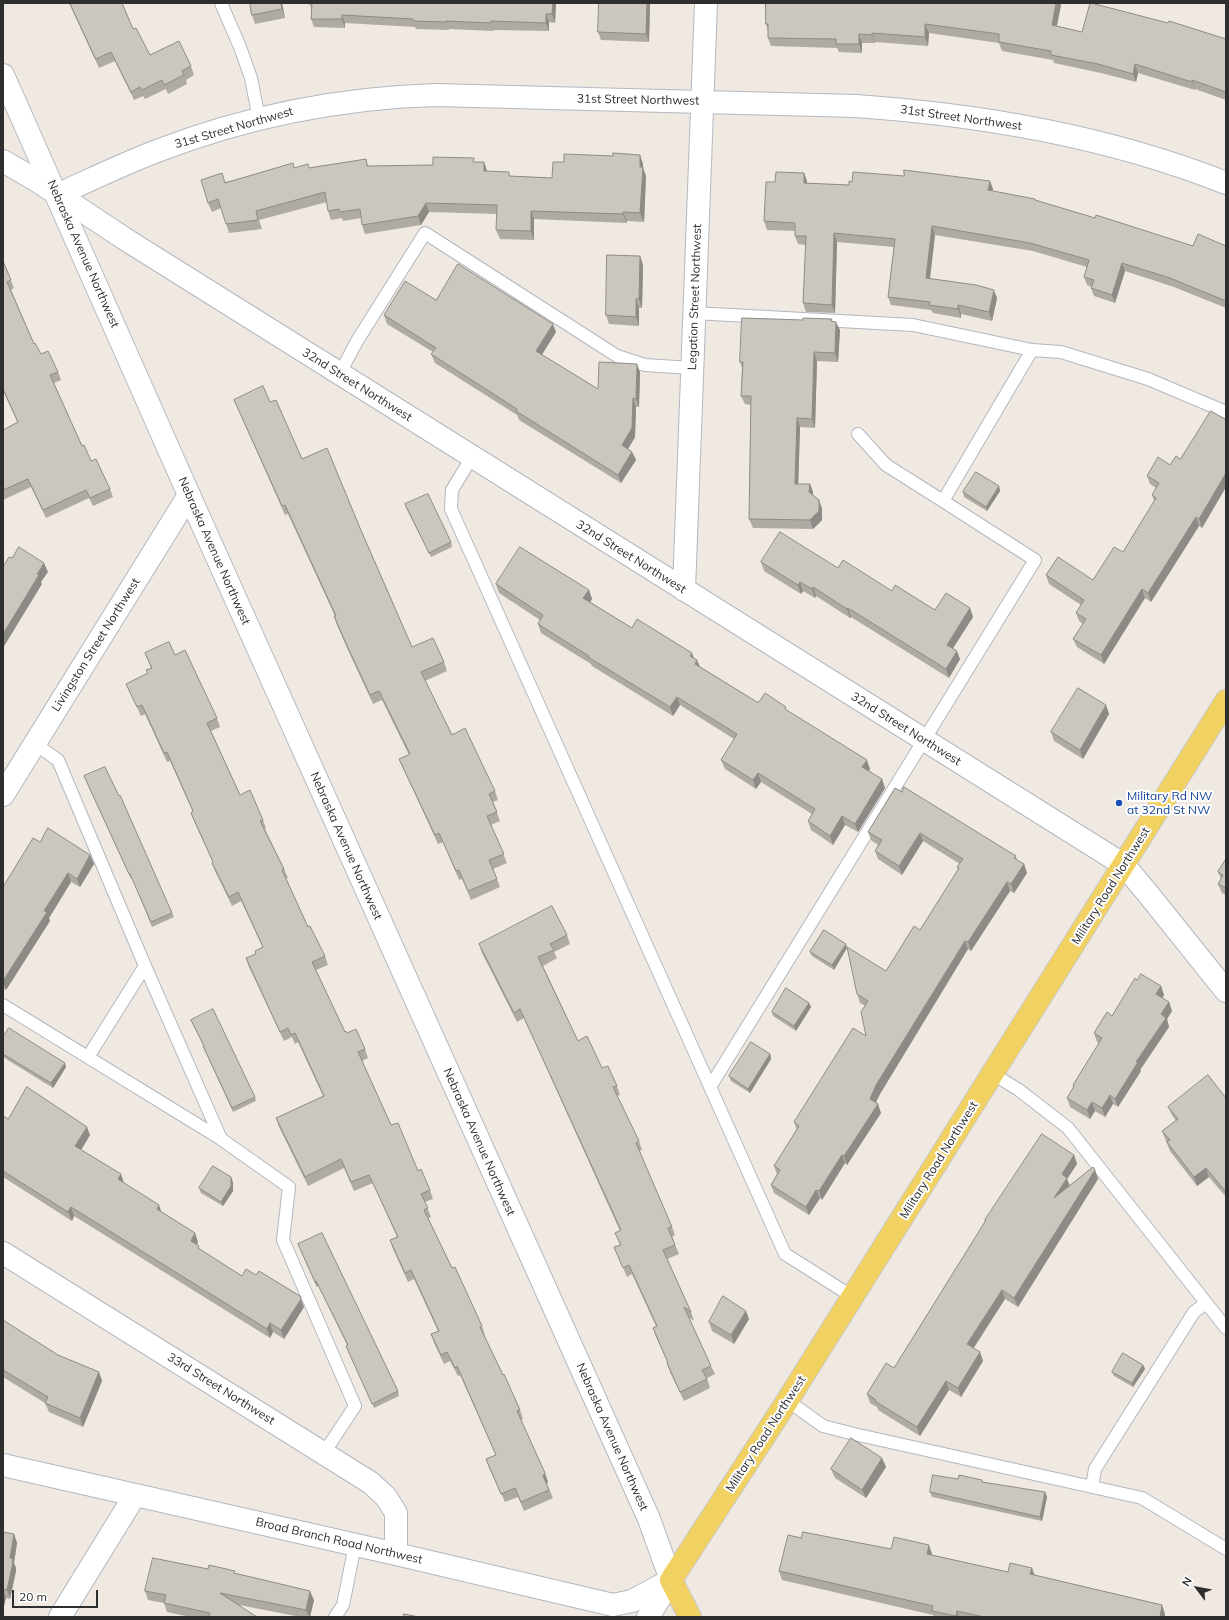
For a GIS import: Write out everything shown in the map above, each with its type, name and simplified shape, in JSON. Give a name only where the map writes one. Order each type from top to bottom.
[{"type":"main road","name":"Military Road Northwest","points":[[671,1580],[788,1401],[1226,701]]},
{"type":"main road","name":"Nebraska Avenue Northwest","points":[[671,1580],[690,1617]]},
{"type":"street","name":"Legation Street Northwest","points":[[684,590],[706,3]]},
{"type":"street","name":"Nebraska Avenue Northwest","points":[[3,75],[188,495],[649,1519],[671,1580]]},
{"type":"street","name":"31st Street Northwest","points":[[57,195],[157,151],[200,136],[259,119],[339,103],[411,96],[459,95],[856,106],[915,110],[974,117],[1033,127],[1116,147],[1185,168],[1226,183]]},
{"type":"street","name":"32nd Street Northwest","points":[[3,161],[472,457],[1124,865],[1226,991]]},
{"type":"street","name":"Livingston Street Northwest","points":[[3,795],[188,495]]},
{"type":"street","name":"33rd Street Northwest","points":[[3,1253],[371,1483],[386,1497],[396,1513],[396,1554]]},
{"type":"street","name":"Broad Branch Road Northwest","points":[[3,1465],[613,1605],[632,1601],[671,1580]]},
{"type":"street","points":[[60,1617],[135,1495]]},
{"type":"street","name":"Military Road Northwest","points":[[648,1617],[671,1580]]},
{"type":"lane","points":[[221,3],[240,47],[251,78],[259,119]]},
{"type":"lane","points":[[340,373],[357,341],[425,233],[618,356],[645,365],[692,368]]},
{"type":"lane","points":[[694,313],[914,325],[1032,350],[1061,352],[1148,379],[1226,412]]},
{"type":"lane","points":[[943,501],[1032,350]]},
{"type":"lane","points":[[710,1087],[1035,560],[886,465],[858,434]]},
{"type":"lane","points":[[472,457],[452,490],[451,509],[785,1254],[853,1297]]},
{"type":"lane","points":[[35,744],[58,760],[145,966],[221,1139]]},
{"type":"lane","points":[[88,1057],[145,966]]},
{"type":"lane","points":[[3,1005],[221,1139],[289,1187],[283,1240],[355,1406],[324,1453]]},
{"type":"lane","points":[[993,1074],[1019,1090],[1068,1128],[1226,1328]]},
{"type":"lane","points":[[1092,1486],[1095,1470],[1194,1312],[1206,1303]]},
{"type":"lane","points":[[788,1401],[823,1426],[1142,1498],[1226,1549]]},
{"type":"lane","points":[[335,1617],[343,1605],[355,1545]]},
{"type":"building","points":[[70,3],[122,3],[133,29],[136,28],[150,55],[179,41],[191,66],[182,71],[184,75],[164,85],[162,80],[142,90],[140,87],[131,92],[111,52],[96,59]]},
{"type":"building","points":[[250,3],[281,3],[282,9],[252,15]]},
{"type":"building","points":[[312,3],[553,3],[552,14],[546,14],[546,23],[491,21],[491,23],[413,21],[413,19],[342,15],[342,19],[311,19]]},
{"type":"building","points":[[599,3],[647,3],[646,34],[598,32]]},
{"type":"building","points":[[766,3],[1056,3],[1052,25],[1082,32],[1091,3],[1168,23],[1169,21],[1226,39],[1226,92],[1192,80],[1192,82],[1135,64],[1133,74],[1098,64],[1051,55],[1051,51],[999,42],[999,34],[925,24],[925,37],[872,33],[872,35],[859,34],[859,44],[836,44],[836,39],[768,38]]},
{"type":"building","points":[[613,153],[640,155],[640,167],[643,167],[640,213],[623,212],[623,214],[531,211],[531,231],[496,230],[497,205],[426,203],[418,216],[362,225],[360,209],[340,212],[339,209],[328,211],[325,192],[256,211],[258,220],[226,224],[218,199],[208,203],[201,180],[222,173],[225,183],[293,163],[294,168],[308,164],[309,168],[366,159],[367,166],[433,165],[433,157],[474,158],[473,162],[484,162],[484,171],[509,172],[509,176],[552,178],[553,162],[564,162],[564,154],[613,156]]},
{"type":"building","points":[[904,170],[990,181],[988,190],[1035,199],[1095,218],[1096,215],[1193,246],[1198,234],[1226,246],[1226,301],[1170,278],[1122,263],[1112,295],[1091,288],[1094,280],[1084,277],[1089,260],[1030,243],[932,226],[926,278],[976,285],[994,290],[989,312],[958,305],[958,309],[929,305],[930,302],[888,297],[895,239],[834,233],[832,305],[803,303],[806,236],[795,236],[795,223],[764,221],[766,182],[775,182],[776,172],[804,173],[804,183],[849,185],[849,181],[852,182],[853,172],[904,176]]},
{"type":"building","points":[[607,255],[640,256],[639,299],[636,299],[636,317],[606,315]]},
{"type":"building","points":[[3,261],[11,280],[7,282],[34,344],[35,343],[41,354],[48,351],[58,372],[50,375],[82,446],[84,445],[91,461],[96,459],[110,489],[90,498],[86,490],[43,510],[28,479],[3,490],[3,430],[18,422],[3,389]]},
{"type":"building","points":[[458,264],[553,324],[536,351],[598,389],[599,362],[637,364],[636,399],[633,398],[632,428],[622,445],[632,452],[618,475],[516,411],[517,409],[431,354],[436,348],[384,315],[405,281],[436,300]]},
{"type":"building","points":[[742,318],[803,320],[803,318],[832,319],[831,321],[836,322],[835,353],[814,352],[812,419],[797,418],[795,484],[810,484],[809,492],[819,500],[819,511],[810,520],[749,519],[751,396],[741,396],[743,362],[740,362]]},
{"type":"building","points":[[263,386],[270,402],[276,400],[302,459],[327,448],[412,647],[433,638],[444,662],[421,672],[452,735],[465,728],[495,791],[489,794],[497,812],[487,816],[504,854],[489,860],[497,879],[468,891],[459,870],[456,871],[439,833],[435,835],[399,759],[410,754],[379,691],[370,695],[334,616],[336,616],[285,505],[282,506],[234,400]]},
{"type":"building","points":[[1211,411],[1226,420],[1226,473],[1199,519],[1196,517],[1148,593],[1142,589],[1101,655],[1073,639],[1086,619],[1076,613],[1084,600],[1046,575],[1058,557],[1093,580],[1114,547],[1123,552],[1156,498],[1152,495],[1159,483],[1147,476],[1158,457],[1170,465],[1176,456],[1180,459]]},
{"type":"building","points":[[976,472],[999,486],[986,507],[963,492]]},
{"type":"building","points":[[428,494],[451,542],[429,553],[405,504]]},
{"type":"building","points":[[780,532],[838,568],[843,560],[892,591],[895,585],[935,610],[946,593],[970,608],[947,645],[957,651],[946,669],[813,587],[812,589],[800,582],[798,585],[761,562]]},
{"type":"building","points":[[19,547],[44,563],[37,574],[39,575],[3,634],[3,567],[9,557],[12,558]]},
{"type":"building","points":[[520,547],[589,590],[583,598],[632,628],[637,619],[692,653],[690,656],[697,660],[695,664],[757,702],[759,702],[765,693],[786,707],[785,709],[867,760],[862,767],[882,779],[855,824],[842,816],[830,836],[808,821],[815,809],[758,773],[753,780],[721,760],[737,734],[677,697],[670,707],[588,657],[589,656],[538,624],[543,615],[496,584]]},
{"type":"building","points":[[169,642],[175,655],[185,650],[217,718],[207,723],[240,795],[250,790],[263,820],[260,821],[284,869],[282,870],[308,927],[310,926],[325,956],[312,962],[345,1032],[346,1031],[347,1033],[356,1029],[365,1049],[358,1052],[391,1125],[398,1123],[418,1171],[421,1169],[430,1190],[421,1194],[428,1208],[424,1210],[452,1268],[455,1267],[482,1326],[480,1327],[503,1375],[504,1374],[520,1410],[517,1411],[545,1473],[543,1476],[549,1490],[521,1502],[515,1488],[501,1494],[486,1459],[496,1455],[457,1366],[455,1368],[447,1352],[441,1355],[431,1334],[439,1331],[411,1270],[405,1273],[390,1240],[398,1237],[369,1175],[351,1182],[341,1159],[305,1177],[276,1118],[324,1096],[295,1033],[291,1035],[288,1028],[280,1032],[246,958],[256,954],[255,951],[263,947],[238,892],[229,897],[212,863],[213,862],[191,813],[193,811],[167,752],[164,753],[142,705],[137,707],[126,684],[148,673],[146,670],[152,668],[145,653]]},
{"type":"building","points":[[1078,688],[1106,705],[1080,750],[1051,732]]},
{"type":"building","points":[[105,767],[119,796],[120,795],[172,913],[151,922],[84,776]]},
{"type":"building","points":[[904,787],[1016,856],[1014,858],[1024,864],[1011,884],[1007,882],[968,942],[965,941],[876,1085],[870,1099],[878,1104],[844,1156],[842,1155],[819,1191],[816,1190],[806,1207],[771,1185],[780,1170],[774,1166],[799,1126],[794,1122],[853,1028],[866,1036],[861,1012],[868,1001],[857,994],[847,947],[886,971],[914,926],[920,930],[959,868],[957,867],[963,859],[920,833],[899,866],[875,851],[882,840],[868,832],[895,788],[902,792]]},
{"type":"building","points":[[48,828],[90,855],[77,879],[68,873],[44,911],[47,912],[3,981],[3,887],[33,838],[40,842]]},
{"type":"building","points":[[1226,859],[1226,888],[1218,884],[1223,875],[1218,872]]},
{"type":"building","points":[[552,906],[567,935],[550,944],[554,950],[538,957],[578,1041],[587,1036],[602,1068],[608,1066],[617,1086],[613,1087],[639,1141],[636,1143],[672,1227],[668,1228],[675,1245],[663,1250],[691,1312],[684,1307],[711,1366],[702,1370],[707,1379],[680,1392],[653,1328],[657,1326],[629,1265],[623,1268],[614,1247],[621,1245],[615,1233],[621,1230],[520,1009],[514,1013],[479,944]]},
{"type":"building","points":[[824,930],[846,944],[832,965],[810,952]]},
{"type":"building","points":[[1141,974],[1161,986],[1156,994],[1169,1002],[1161,1014],[1166,1018],[1136,1062],[1138,1062],[1115,1099],[1110,1095],[1102,1108],[1092,1102],[1087,1110],[1067,1098],[1074,1086],[1073,1085],[1102,1038],[1094,1033],[1107,1012],[1112,1016],[1135,978],[1137,980]]},
{"type":"building","points":[[786,988],[809,1003],[794,1026],[772,1012]]},
{"type":"building","points":[[213,1009],[255,1097],[232,1108],[191,1020]]},
{"type":"building","points":[[9,1028],[65,1063],[51,1083],[3,1054],[3,1037]]},
{"type":"building","points":[[751,1042],[770,1054],[748,1089],[729,1076]]},
{"type":"building","points":[[1208,1075],[1226,1098],[1226,1192],[1206,1168],[1194,1177],[1167,1142],[1170,1140],[1162,1131],[1178,1119],[1168,1107]]},
{"type":"building","points":[[27,1087],[87,1127],[75,1146],[121,1174],[118,1179],[159,1205],[157,1209],[195,1233],[191,1241],[199,1246],[198,1248],[242,1276],[246,1269],[256,1275],[259,1271],[300,1296],[301,1299],[281,1330],[270,1323],[267,1329],[71,1207],[68,1212],[3,1171],[3,1116],[8,1119]]},
{"type":"building","points":[[1042,1134],[1074,1155],[1062,1174],[1067,1178],[1054,1198],[1093,1167],[1095,1170],[1014,1298],[1002,1290],[967,1344],[980,1352],[958,1388],[946,1381],[917,1427],[875,1401],[876,1400],[867,1394],[886,1363],[894,1368],[985,1220]]},
{"type":"building","points":[[213,1166],[231,1177],[231,1186],[221,1202],[199,1188]]},
{"type":"building","points":[[322,1233],[398,1391],[372,1404],[346,1346],[348,1345],[316,1281],[315,1282],[298,1244]]},
{"type":"building","points":[[723,1296],[746,1311],[731,1335],[709,1322]]},
{"type":"building","points":[[3,1320],[58,1355],[99,1372],[80,1418],[45,1403],[48,1397],[3,1370]]},
{"type":"building","points":[[1123,1353],[1143,1365],[1132,1383],[1112,1372]]},
{"type":"building","points":[[851,1438],[882,1458],[862,1490],[831,1469]]},
{"type":"building","points":[[933,1475],[958,1479],[959,1475],[982,1480],[982,1482],[1045,1492],[1040,1517],[930,1492]]},
{"type":"building","points":[[3,1532],[14,1534],[10,1558],[13,1559],[13,1562],[7,1590],[3,1589]]},
{"type":"building","points":[[803,1532],[891,1549],[894,1537],[929,1545],[927,1554],[1008,1572],[1010,1563],[1032,1568],[1030,1574],[1162,1605],[1160,1617],[984,1617],[957,1611],[956,1616],[932,1611],[933,1606],[779,1571],[788,1535],[801,1538]]},
{"type":"building","points":[[153,1558],[208,1569],[209,1565],[235,1571],[234,1573],[310,1591],[306,1610],[220,1593],[257,1617],[209,1617],[210,1613],[164,1603],[166,1595],[145,1591]]},
{"type":"building","points":[[404,1614],[419,1617],[404,1617]]},
{"type":"place","name":"Military Rd NW at 32nd St NW","points":[[1119,803]]}]
